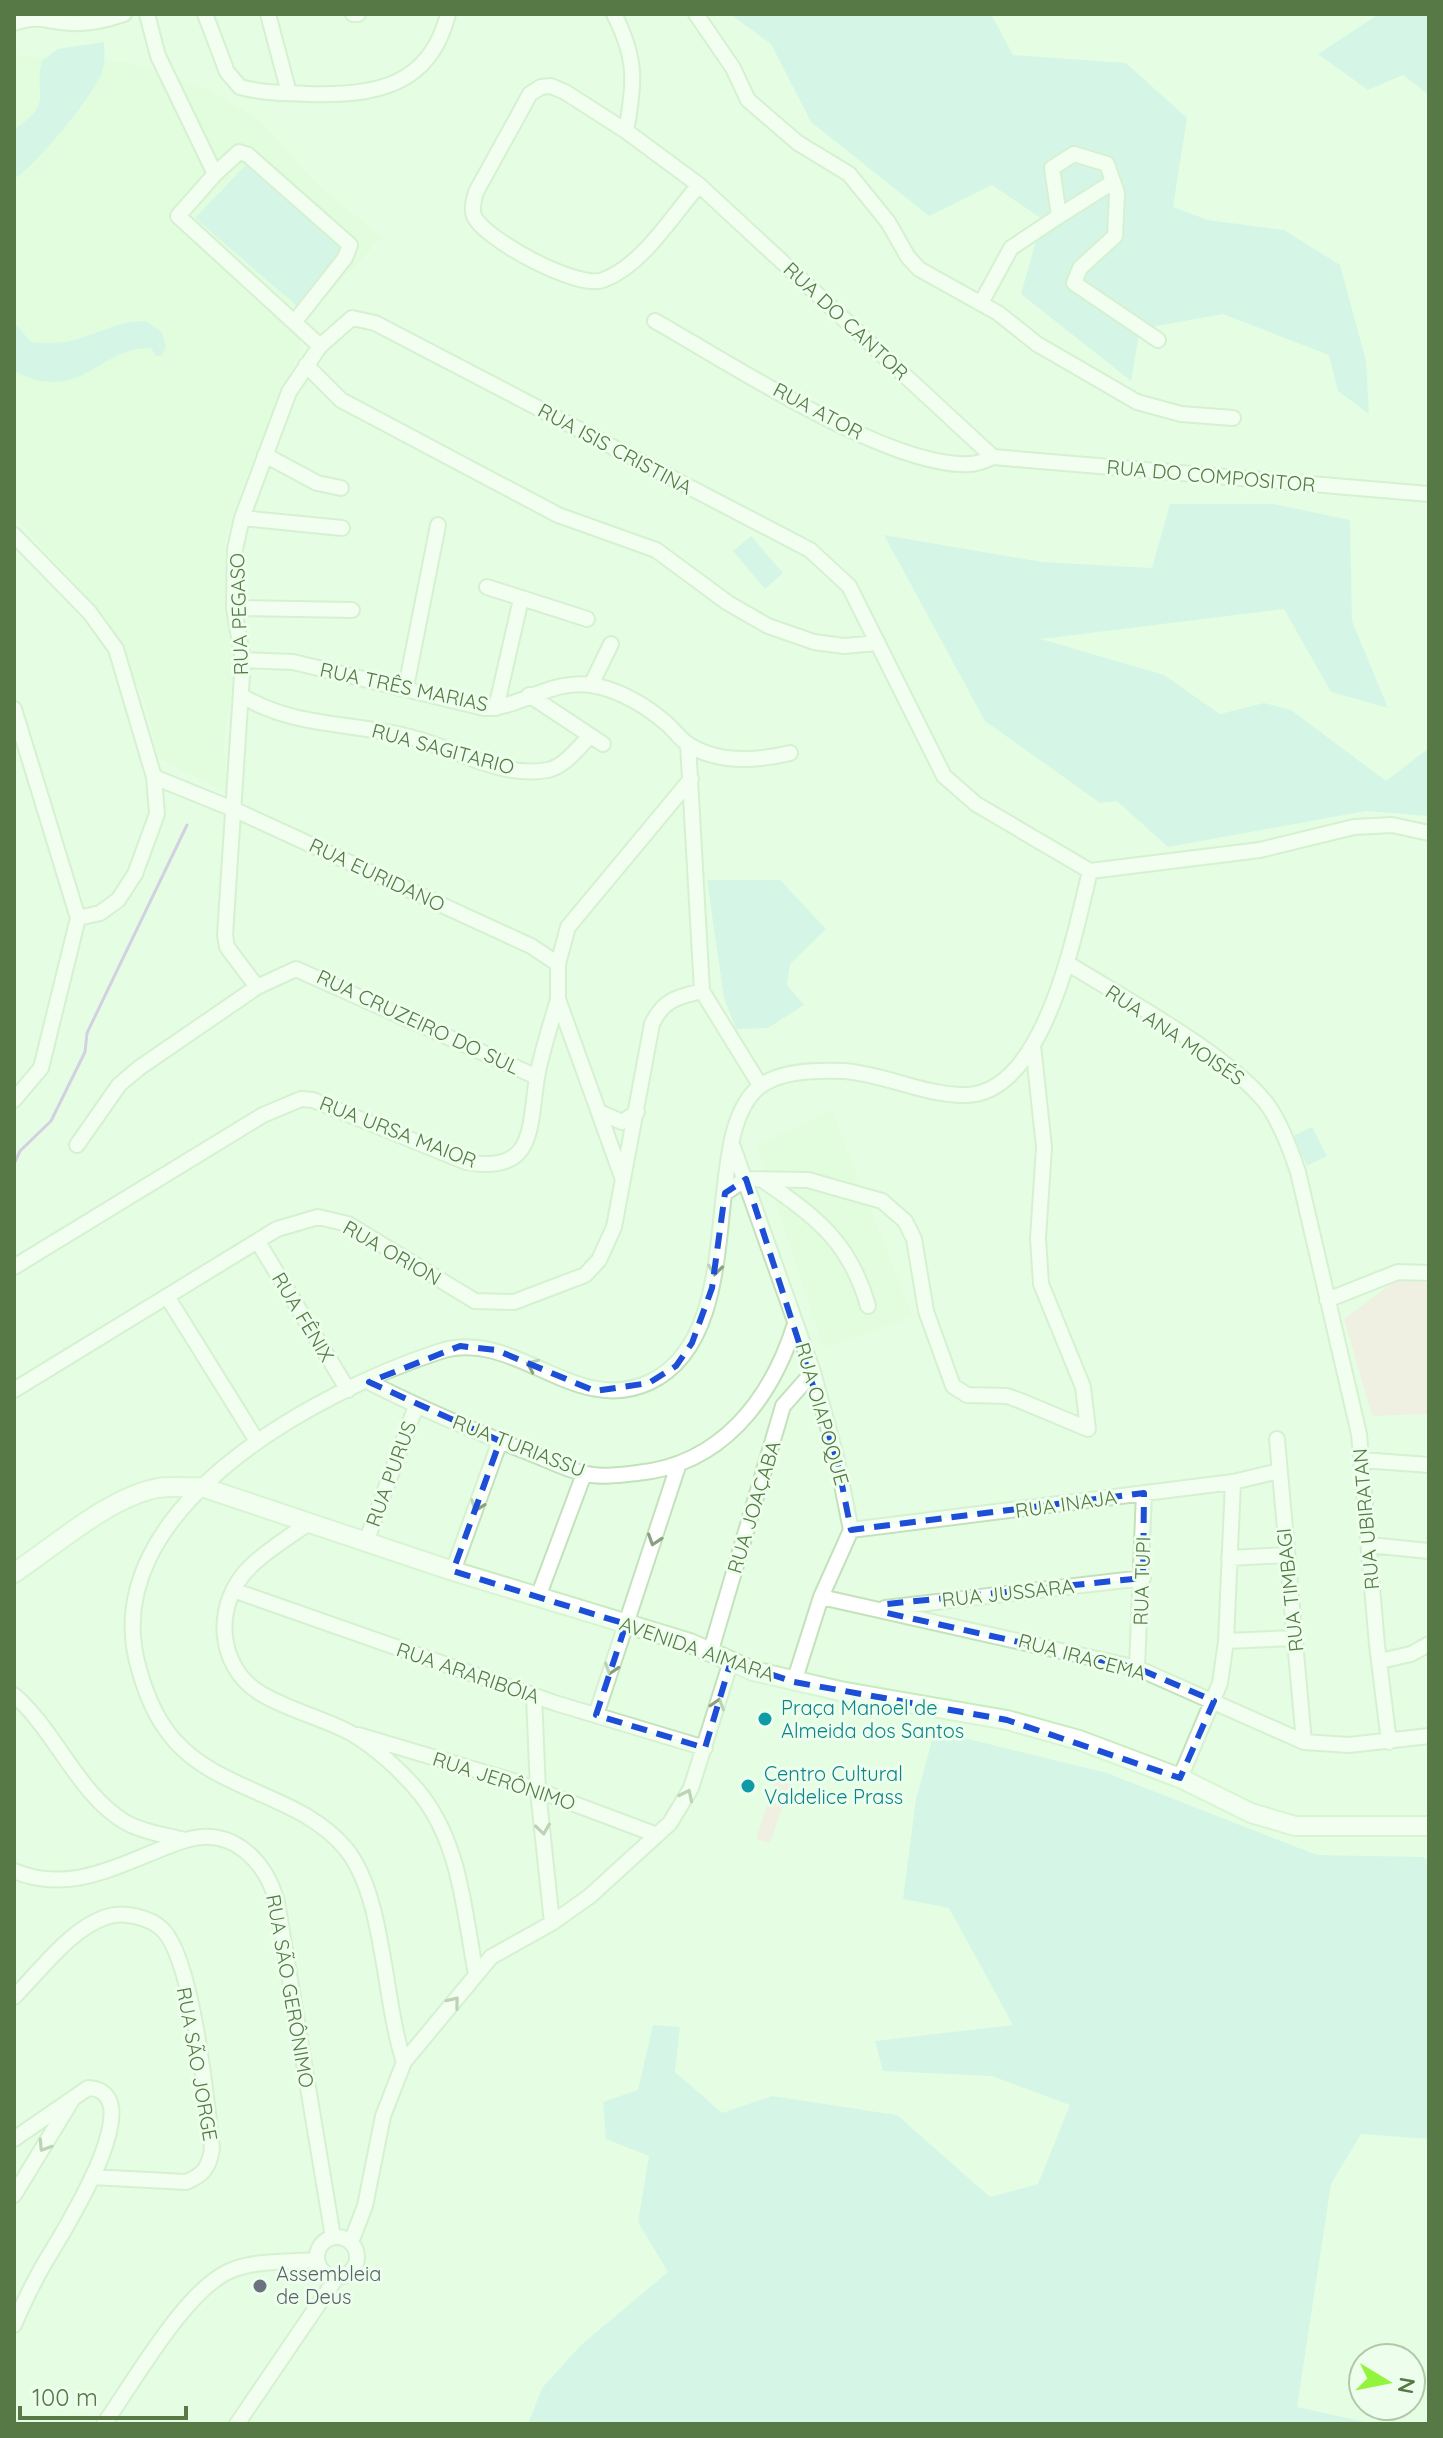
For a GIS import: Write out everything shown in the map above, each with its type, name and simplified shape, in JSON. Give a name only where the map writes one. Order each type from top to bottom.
[{"type":"main road","name":"AVENIDA AIMARA","points":[[14,1573],[85,1523],[131,1498],[158,1488],[202,1487],[453,1571],[711,1650],[731,1661],[794,1682],[1007,1720],[1079,1740],[1180,1778],[1251,1813],[1295,1826],[1429,1826]]},
{"type":"street","points":[[147,14],[158,56],[215,174]]},
{"type":"street","points":[[205,14],[233,80],[251,90],[289,93],[362,93],[397,82],[429,57],[439,44],[448,14]]},
{"type":"street","points":[[268,14],[289,93]]},
{"type":"street","points":[[614,14],[625,37],[634,73],[626,131]]},
{"type":"street","points":[[696,14],[733,68],[748,100],[768,114],[781,130],[849,174],[888,222],[908,257],[919,269],[981,303],[1037,344],[1137,402],[1181,414],[1233,418]]},
{"type":"street","points":[[14,23],[37,15],[53,22],[85,23],[119,15]]},
{"type":"street","name":"RUA DO CANTOR","points":[[699,185],[633,261],[599,282],[580,282],[557,272],[486,231],[475,219],[472,208],[476,192],[530,94],[541,87],[551,86],[565,92],[626,131],[699,185],[993,457]]},
{"type":"street","points":[[296,320],[345,258],[350,245],[248,155],[239,152],[178,216],[296,320],[320,346]]},
{"type":"street","points":[[1059,216],[1052,168],[1074,154],[1107,164],[1117,193],[1115,236],[1080,268],[1074,283],[1158,340]]},
{"type":"street","points":[[981,303],[1011,248],[1113,182]]},
{"type":"street","name":"RUA ISIS CRISTINA","points":[[320,346],[352,318],[375,323],[810,550],[849,586],[878,643]]},
{"type":"street","name":"RUA ATOR","points":[[655,321],[879,443],[956,463],[970,464],[993,457]]},
{"type":"street","name":"RUA PEGASO","points":[[257,987],[227,947],[225,935],[243,660],[234,608],[235,549],[242,518],[289,392],[320,346]]},
{"type":"street","points":[[306,365],[341,400],[558,515],[656,550],[728,603],[768,626],[814,642],[844,646],[878,643],[944,776],[958,791],[1090,871],[1260,850],[1354,827],[1392,825],[1429,833]]},
{"type":"street","points":[[265,455],[317,483],[341,488]]},
{"type":"street","name":"RUA DO COMPOSITOR","points":[[993,457],[1429,494]]},
{"type":"street","points":[[242,518],[342,528]]},
{"type":"street","points":[[406,687],[438,525]]},
{"type":"street","points":[[14,535],[90,613],[116,649],[158,799],[154,830],[135,874],[118,900],[100,913],[78,918]]},
{"type":"street","points":[[487,587],[587,619]]},
{"type":"street","points":[[496,708],[521,599]]},
{"type":"street","points":[[234,608],[352,610]]},
{"type":"street","points":[[591,685],[611,644]]},
{"type":"street","name":"RUA TRÊS MARIAS","points":[[243,660],[293,662],[496,708],[553,687],[591,685],[643,705],[688,744]]},
{"type":"street","name":"RUA SAGITARIO","points":[[241,695],[259,707],[285,715],[410,736],[516,771],[551,770],[596,740],[529,695]]},
{"type":"street","points":[[14,709],[78,918],[45,1057],[41,1068],[14,1100]]},
{"type":"street","points":[[688,744],[707,753],[745,761],[790,753]]},
{"type":"street","points":[[688,744],[702,991],[760,1085]]},
{"type":"street","name":"RUA EURIDANO","points":[[154,777],[233,809],[531,946],[558,964]]},
{"type":"street","points":[[622,1177],[558,999],[558,964],[568,927],[691,779]]},
{"type":"street","points":[[158,799],[193,792]]},
{"type":"street","points":[[404,2062],[392,2017],[369,1896],[361,1872],[346,1849],[312,1820],[195,1760],[161,1722],[144,1685],[133,1649],[133,1618],[138,1588],[147,1562],[165,1532],[202,1487],[257,1441],[348,1390],[460,1346],[496,1350],[595,1391],[613,1393],[649,1383],[676,1366],[692,1343],[712,1288],[733,1147],[740,1114],[747,1099],[760,1085],[775,1078],[828,1071],[855,1072],[959,1095],[980,1094],[1002,1082],[1033,1045],[1067,963],[1090,871]]},
{"type":"street","name":"RUA ANA MOISÉS","points":[[1067,963],[1162,1022],[1233,1072],[1271,1110],[1298,1172],[1327,1300]]},
{"type":"street","name":"RUA CRUZEIRO DO SUL","points":[[77,1145],[119,1085],[257,987],[296,969],[307,971],[537,1077]]},
{"type":"street","name":"RUA ORION","points":[[14,1390],[258,1242],[300,1220],[330,1219],[348,1224],[475,1301],[514,1302],[585,1275],[599,1260],[614,1227],[645,1054],[659,1008],[673,998],[702,991]]},
{"type":"street","name":"RUA URSA MAIOR","points":[[14,1267],[263,1115],[301,1099],[335,1106],[466,1162],[488,1166],[506,1163],[517,1155],[528,1138],[537,1077],[558,999]]},
{"type":"street","points":[[725,1193],[746,1179],[827,1183],[882,1201],[896,1211],[914,1239],[926,1311],[953,1386],[967,1395],[1007,1396],[1088,1429],[1083,1387],[1041,1284],[1038,1238],[1044,1147],[1033,1045]]},
{"type":"street","points":[[599,1112],[622,1122],[637,1112]]},
{"type":"street","name":"RUA OIAPOQUE","points":[[733,1147],[813,1372],[837,1460],[851,1530]]},
{"type":"street","points":[[764,1181],[822,1222],[852,1264],[868,1306]]},
{"type":"street","name":"RUA FÊNIX","points":[[258,1242],[348,1390]]},
{"type":"street","points":[[1327,1300],[1398,1272],[1429,1273]]},
{"type":"street","points":[[168,1298],[257,1441]]},
{"type":"street","name":"RUA UBIRATAN","points":[[1327,1300],[1359,1434],[1389,1742]]},
{"type":"street","name":"RUA TURIASSU","points":[[369,1382],[416,1406],[584,1474],[615,1475],[678,1466],[724,1439],[763,1398],[784,1360],[795,1324]]},
{"type":"street","name":"RUA JOAÇABA","points":[[711,1650],[783,1406],[813,1372]]},
{"type":"street","points":[[763,1398],[783,1406]]},
{"type":"street","name":"RUA PURUS","points":[[366,1542],[416,1406]]},
{"type":"street","name":"RUA TIMBAGI","points":[[1277,1439],[1304,1742]]},
{"type":"street","points":[[453,1571],[500,1441]]},
{"type":"street","points":[[1362,1460],[1429,1465]]},
{"type":"street","points":[[596,1715],[678,1466]]},
{"type":"street","name":"RUA INAJA","points":[[851,1530],[1233,1482],[1279,1471]]},
{"type":"street","points":[[538,1597],[584,1474]]},
{"type":"street","points":[[1180,1778],[1214,1701],[1226,1641],[1233,1482]]},
{"type":"street","name":"RUA TUPI","points":[[1137,1668],[1144,1493]]},
{"type":"street","points":[[309,1523],[249,1568],[233,1590],[228,1601],[225,1644],[230,1661],[243,1679],[277,1702],[350,1733],[396,1769],[420,1794],[438,1820],[460,1879],[476,1974]]},
{"type":"street","points":[[794,1682],[821,1597],[851,1530]]},
{"type":"street","points":[[1369,1545],[1429,1551]]},
{"type":"street","points":[[1229,1558],[1287,1555]]},
{"type":"street","name":"RUA JUSSARA","points":[[873,1610],[1143,1578]]},
{"type":"street","name":"RUA ARARIBÓIA","points":[[233,1590],[534,1696],[705,1748]]},
{"type":"street","name":"RUA IRACEMA","points":[[821,1597],[1137,1668],[1304,1742],[1349,1745],[1429,1736]]},
{"type":"street","points":[[955,1627],[956,1598]]},
{"type":"street","points":[[1226,1641],[1295,1638]]},
{"type":"street","points":[[1380,1661],[1411,1654],[1429,1644]]},
{"type":"street","points":[[237,2424],[337,2277],[349,2273],[356,2261],[351,2242],[365,2206],[383,2116],[404,2062],[476,1974],[502,1948],[552,1923],[590,1896],[657,1835],[683,1805],[705,1748],[731,1661]]},
{"type":"street","points":[[14,1695],[41,1723],[98,1798],[138,1828],[154,1855]]},
{"type":"street","points":[[534,1696],[538,1791],[552,1923]]},
{"type":"street","name":"RUA JERÔNIMO","points":[[350,1733],[538,1791],[657,1835]]},
{"type":"street","points":[[138,1828],[185,1840]]},
{"type":"street","name":"RUA SÃO GERÔNIMO","points":[[14,1871],[30,1878],[66,1880],[89,1877],[154,1855],[185,1840],[212,1839],[245,1849],[260,1863],[271,1881],[333,2237]]},
{"type":"street","name":"RUA SÃO JORGE","points":[[14,1997],[79,1933],[107,1916],[143,1918],[162,1930],[169,1941],[191,2002],[212,2149],[209,2166],[199,2177],[186,2182],[92,2177]]},
{"type":"street","points":[[14,2139],[88,2088],[100,2088],[109,2095],[113,2107],[103,2151],[14,2325]]},
{"type":"street","points":[[14,2195],[75,2097]]},
{"type":"street","points":[[337,2277],[324,2272],[317,2260],[323,2243],[333,2237],[351,2242]]},
{"type":"street","points":[[104,2424],[179,2317],[216,2277],[236,2268],[317,2260]]},
{"type":"highlighted area","points":[[746,1179],[837,1460],[851,1530],[1144,1493],[1143,1578],[887,1604],[887,1613],[1137,1668],[1214,1701],[1180,1778],[1007,1720],[794,1682],[731,1661],[705,1748],[596,1715],[626,1624],[453,1571],[500,1441],[369,1382],[460,1346],[496,1350],[595,1391],[649,1383],[676,1366],[692,1343],[712,1288],[725,1193]]},
{"type":"shaded area","points":[[730,14],[991,14],[1013,55],[1126,63],[1187,118],[1173,207],[1208,220],[1284,230],[1340,265],[1366,361],[1369,414],[1338,391],[1329,355],[1223,314],[1140,329],[1131,381],[1021,294],[1042,219],[992,185],[929,216],[811,122],[771,44]]},
{"type":"shaded area","points":[[1379,14],[1429,14],[1429,95],[1403,75],[1368,90],[1318,54]]},
{"type":"shaded area","points":[[104,42],[102,73],[87,98],[49,146],[14,179],[14,130],[39,105],[42,61],[57,49]]},
{"type":"shaded area","points":[[14,43],[21,56],[133,63],[207,89],[259,119],[319,186],[382,237],[304,320],[299,353],[247,475],[225,541],[228,603],[239,657],[223,739],[228,793],[157,758],[147,708],[108,621],[14,517]]},
{"type":"shaded area","points":[[247,164],[345,249],[297,306],[195,218]]},
{"type":"shaded area","points":[[145,321],[162,332],[166,347],[161,356],[156,356],[151,348],[133,350],[73,379],[56,382],[37,380],[14,371],[14,322],[31,342],[50,343],[79,339],[129,322]]},
{"type":"shaded area","points":[[1170,504],[1274,504],[1350,520],[1352,621],[1388,708],[1331,692],[1284,609],[1041,639],[1164,675],[1220,714],[1264,703],[1291,710],[1386,781],[1429,748],[1429,816],[1366,811],[1168,847],[1117,801],[1100,803],[985,721],[884,535],[1042,562],[1152,568]]},
{"type":"shaded area","points":[[751,536],[783,573],[765,589],[733,551]]},
{"type":"shaded area","points":[[707,880],[780,880],[826,929],[790,964],[787,985],[804,1005],[768,1028],[736,1029],[724,998]]},
{"type":"shaded area","points":[[832,1111],[913,1317],[823,1348],[757,1145]]},
{"type":"shaded area","points":[[1312,1127],[1327,1156],[1307,1166],[1293,1136]]},
{"type":"shaded area","points":[[1398,1279],[1429,1283],[1429,1414],[1372,1416],[1344,1319]]},
{"type":"shaded area","points":[[948,1734],[1107,1773],[1317,1855],[1423,1857],[1429,1862],[1429,2139],[1361,2134],[1331,2184],[1297,2407],[1347,2418],[1347,2422],[1374,2424],[528,2424],[542,2388],[580,2346],[668,2272],[638,2222],[649,2156],[606,2139],[603,2102],[638,2090],[653,2025],[680,2027],[675,2072],[722,2113],[772,2096],[897,2115],[990,2197],[1038,2184],[1070,2105],[992,2076],[883,2071],[875,2041],[1013,2025],[949,1908],[903,1899],[916,1799],[933,1737]]},
{"type":"shaded area","points":[[780,1766],[795,1771],[770,1843],[756,1839]]},
{"type":"waterway","points":[[14,1164],[20,1151],[51,1121],[85,1052],[87,1033],[187,825]]},
{"type":"place","name":"Praça Manoel de Almeida dos Santos","points":[[765,1719]]},
{"type":"place","name":"Centro Cultural Valdelice Prass","points":[[748,1786]]},
{"type":"place","name":"Assembleia de Deus","points":[[260,2286]]}]
